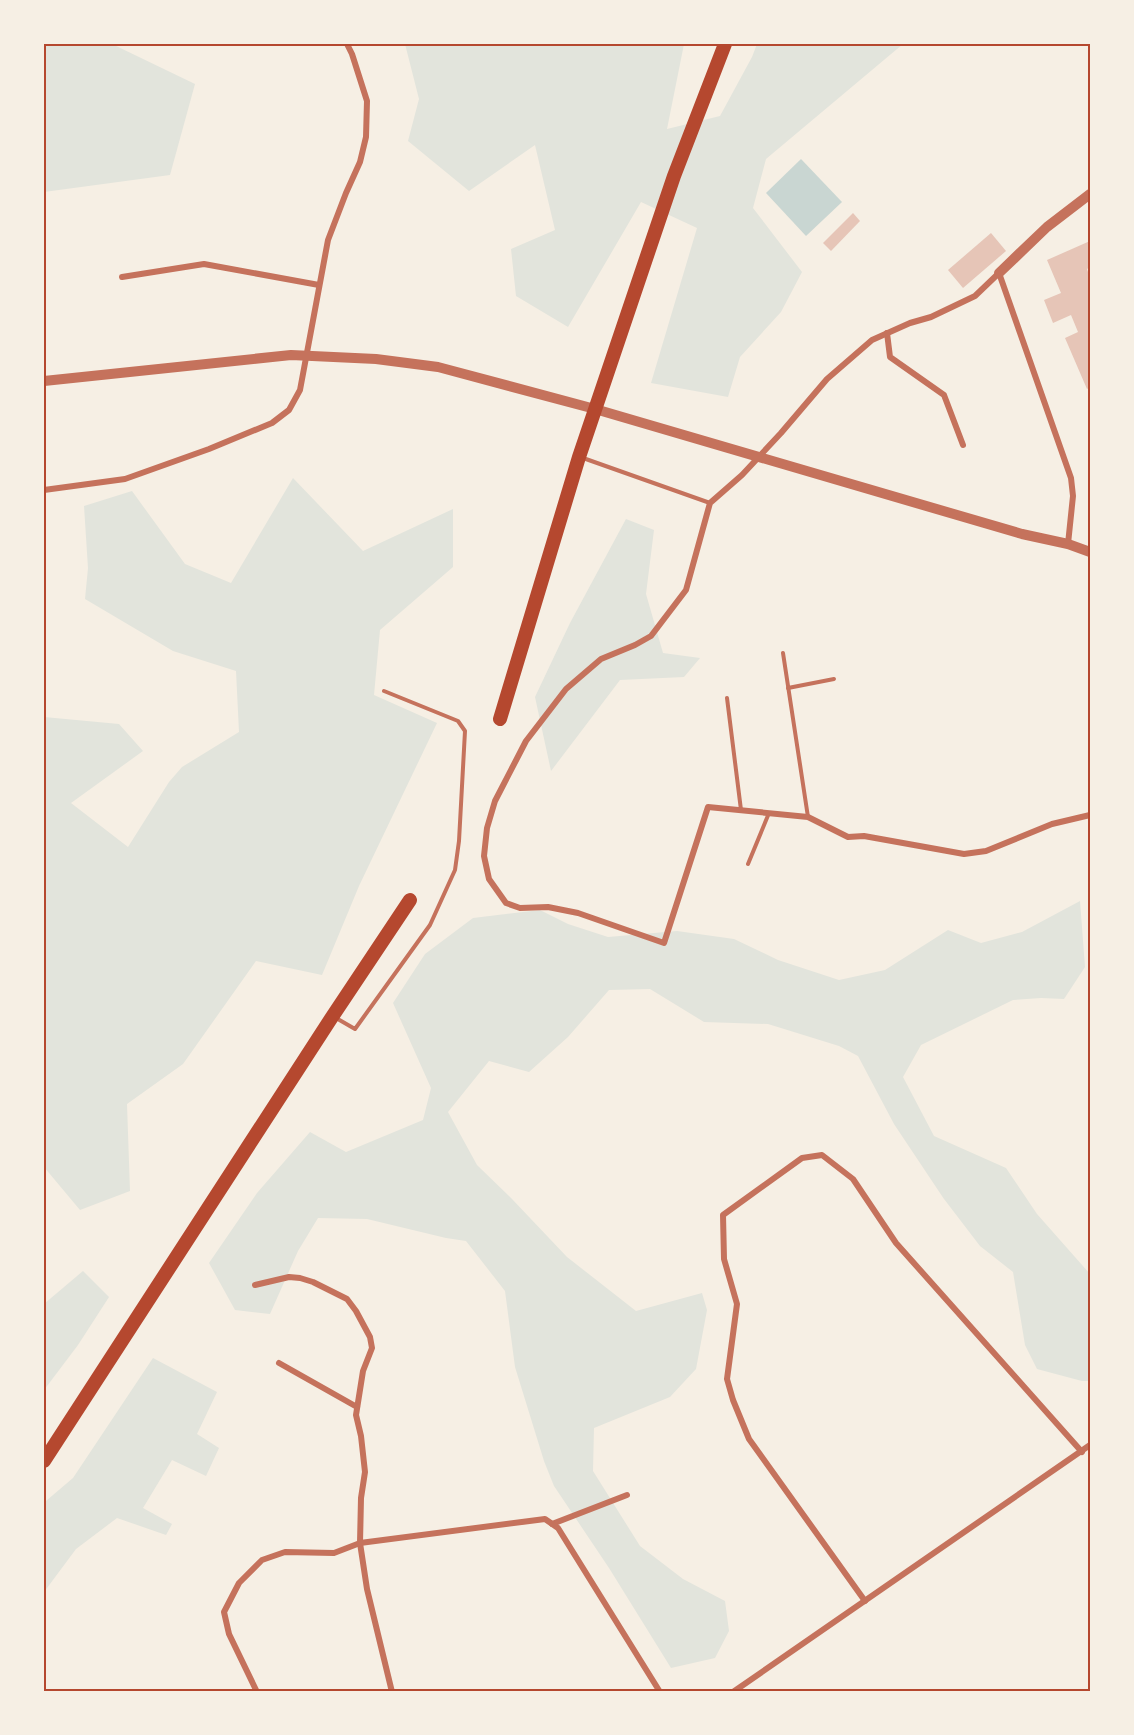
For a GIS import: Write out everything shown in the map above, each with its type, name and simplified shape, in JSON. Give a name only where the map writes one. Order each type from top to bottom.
[{"type":"main road","points":[[500,719],[595,409],[674,176],[725,44]]},
{"type":"main road","points":[[44,1461],[410,900]]},
{"type":"street","points":[[44,490],[125,479],[209,449],[272,423],[289,410],[300,390],[328,240],[360,162],[366,137],[367,101],[347,44]]},
{"type":"street","points":[[1090,194],[1047,227],[975,296],[931,317],[910,323],[872,340],[826,379],[782,434],[742,475],[710,503],[686,590],[651,636],[601,659],[566,689],[526,741],[495,801],[487,828],[484,856],[489,879],[506,903],[520,908],[548,907],[578,913],[664,943],[708,807],[807,817],[848,837],[864,836],[964,854],[986,851],[1052,824],[1090,814]]},
{"type":"street","points":[[122,277],[204,264],[320,285]]},
{"type":"street","points":[[999,273],[1071,478],[1073,496],[1068,544]]},
{"type":"street","points":[[887,333],[890,357],[944,395],[963,445]]},
{"type":"street","points":[[44,381],[306,355],[376,358],[438,367],[595,409],[1090,552]]},
{"type":"street","points":[[865,1601],[749,1439],[733,1401],[727,1379],[737,1304],[724,1259],[723,1215],[802,1158],[822,1155],[853,1179],[896,1243],[1082,1452]]},
{"type":"street","points":[[255,1285],[289,1277],[313,1282],[347,1299],[370,1337],[372,1348],[363,1371],[356,1415],[365,1472],[361,1498],[360,1543],[367,1589],[392,1692]]},
{"type":"street","points":[[279,1364],[357,1407]]},
{"type":"street","points":[[734,1692],[1090,1445]]},
{"type":"street","points":[[552,1524],[627,1495]]},
{"type":"street","points":[[257,1692],[229,1634],[224,1612],[239,1583],[262,1560],[285,1552],[334,1553],[360,1543],[545,1519],[558,1528],[660,1692]]},
{"type":"lane","points":[[579,457],[710,503]]},
{"type":"lane","points":[[783,653],[807,817]]},
{"type":"lane","points":[[788,688],[834,679]]},
{"type":"lane","points":[[332,1017],[355,1029],[430,925],[455,870],[459,841],[465,731],[458,721],[384,691]]},
{"type":"lane","points":[[727,698],[741,810]]},
{"type":"lane","points":[[748,864],[769,813]]},
{"type":"shaded area","points":[[44,44],[112,44],[195,84],[170,175],[44,192]]},
{"type":"shaded area","points":[[405,44],[684,44],[667,129],[720,116],[757,44],[903,44],[766,159],[753,208],[802,272],[781,312],[740,357],[728,397],[651,383],[697,228],[641,202],[568,327],[516,296],[511,249],[555,230],[535,145],[469,191],[408,141],[419,99]]},
{"type":"shaded area","points":[[801,159],[842,202],[806,236],[766,193]]},
{"type":"shaded area","points":[[293,478],[363,551],[453,509],[453,567],[380,630],[374,695],[437,723],[359,886],[322,975],[256,961],[183,1064],[127,1104],[130,1191],[80,1210],[44,1167],[44,717],[119,724],[143,751],[71,803],[128,847],[169,782],[182,767],[239,732],[236,671],[173,651],[85,599],[88,568],[84,506],[132,491],[185,564],[231,583]]},
{"type":"shaded area","points":[[626,519],[654,530],[646,594],[663,653],[700,658],[684,677],[620,680],[551,771],[535,697],[570,623]]},
{"type":"shaded area","points":[[1080,901],[1085,967],[1064,999],[1013,1000],[921,1045],[903,1077],[934,1136],[1006,1168],[1037,1214],[1090,1274],[1090,1381],[1037,1369],[1025,1345],[1013,1272],[980,1246],[944,1199],[894,1124],[858,1056],[839,1046],[768,1024],[704,1022],[650,989],[609,990],[568,1037],[529,1072],[489,1061],[448,1112],[477,1165],[567,1257],[636,1311],[702,1293],[707,1310],[696,1369],[670,1397],[594,1428],[593,1471],[640,1546],[683,1579],[725,1601],[729,1631],[715,1658],[671,1668],[609,1568],[554,1486],[515,1367],[505,1291],[466,1241],[367,1219],[318,1218],[298,1251],[270,1314],[235,1310],[209,1263],[257,1193],[310,1132],[346,1152],[423,1120],[431,1088],[393,1003],[425,954],[473,918],[540,910],[568,924],[608,937],[677,931],[734,939],[778,960],[839,980],[885,970],[948,930],[981,943],[1022,932]]},
{"type":"shaded area","points":[[83,1271],[109,1297],[78,1345],[44,1390],[44,1304]]},
{"type":"shaded area","points":[[153,1358],[217,1392],[197,1434],[219,1448],[206,1476],[172,1460],[143,1508],[172,1524],[166,1535],[117,1518],[76,1549],[44,1592],[44,1498],[46,1501],[73,1478]]},
{"type":"building","points":[[853,213],[860,221],[831,251],[823,243]]},
{"type":"building","points":[[991,233],[1006,251],[963,288],[948,270]]},
{"type":"building","points":[[1090,241],[1090,267],[1087,269],[1090,278],[1090,387],[1087,389],[1065,338],[1078,332],[1071,315],[1053,323],[1044,300],[1061,293],[1047,260]]}]
